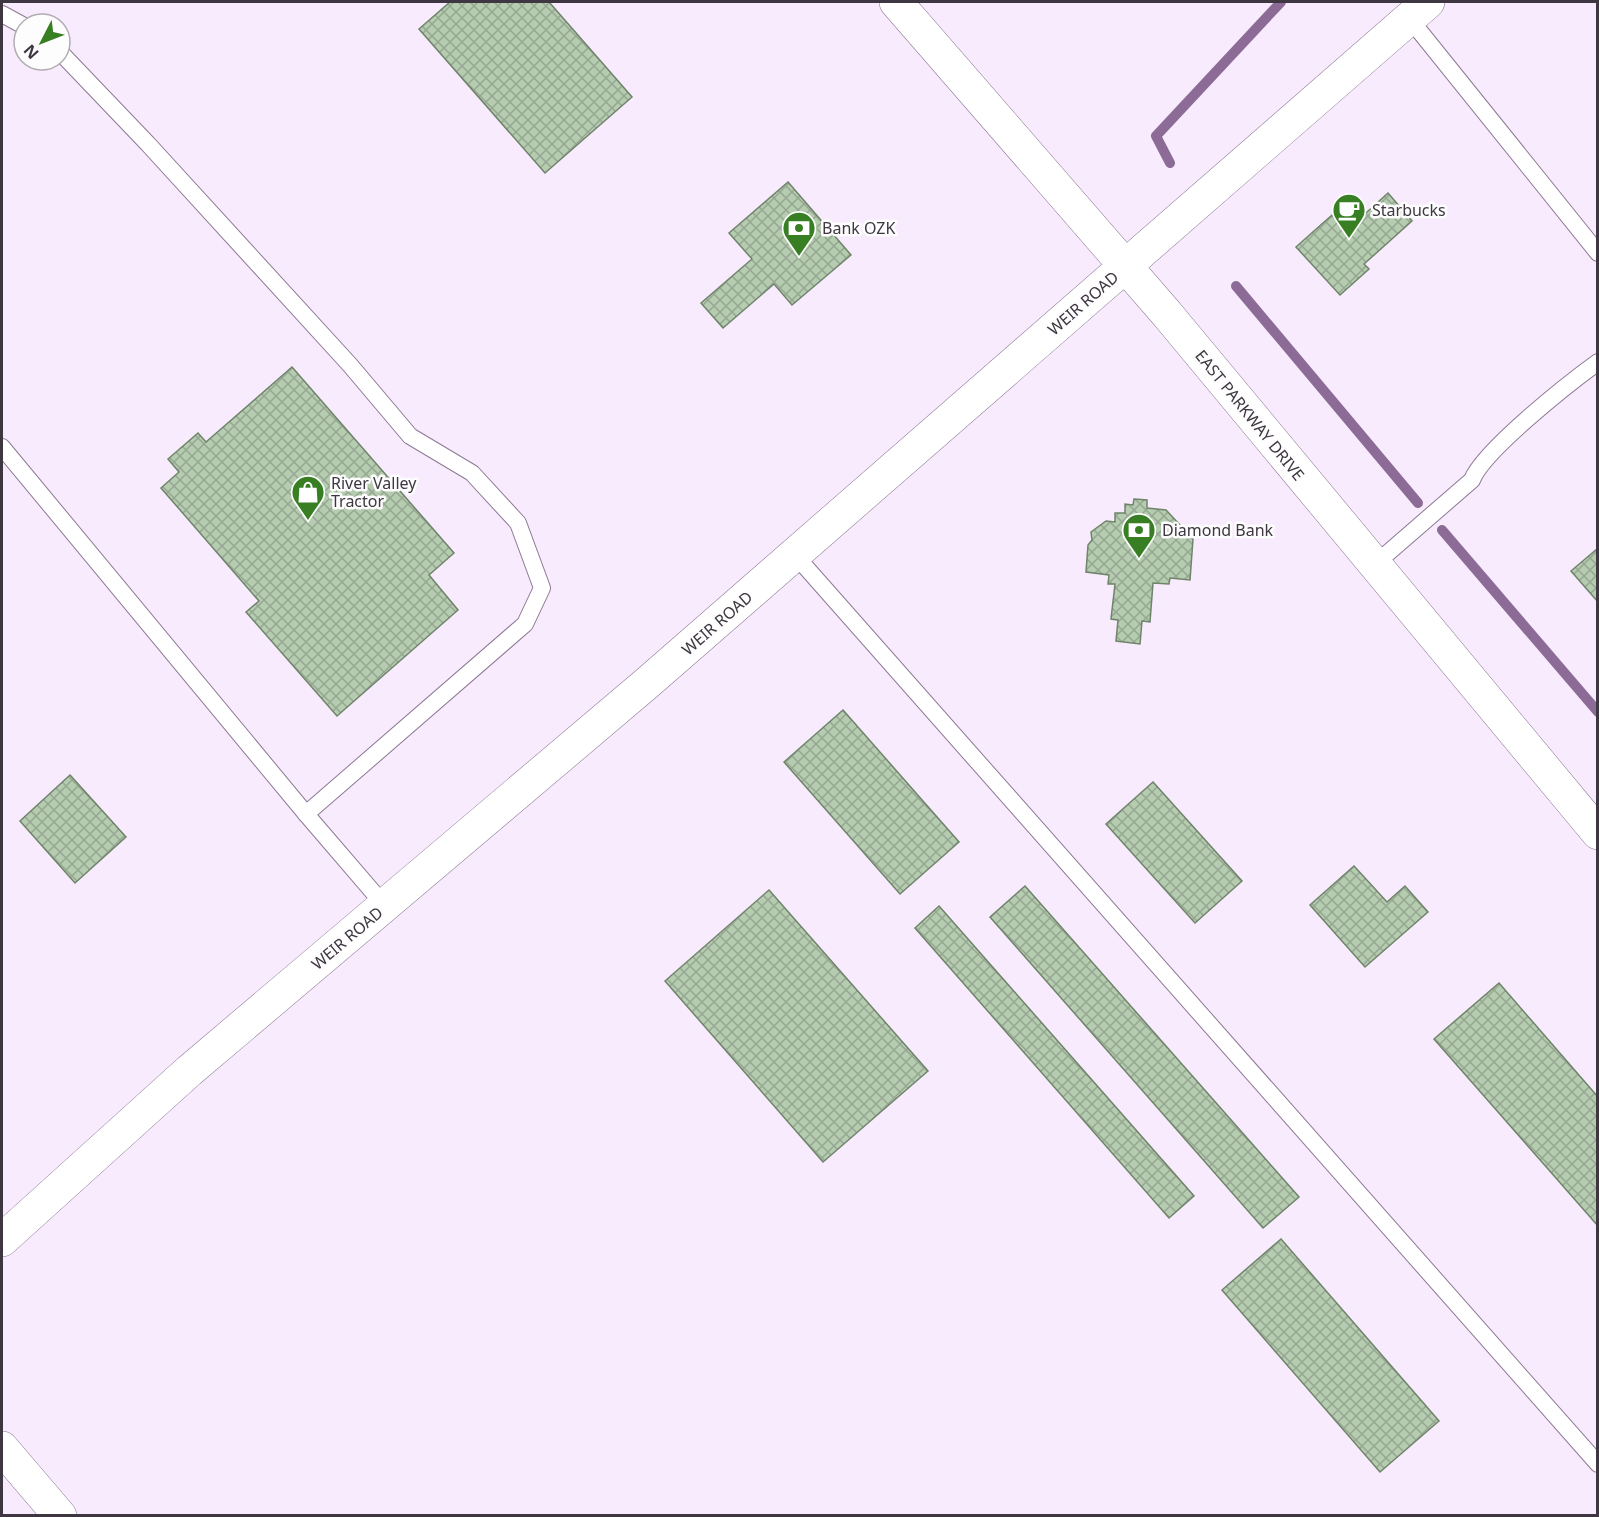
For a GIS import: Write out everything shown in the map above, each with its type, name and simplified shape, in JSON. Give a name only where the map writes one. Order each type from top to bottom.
[{"type":"main road","name":"EAST PARKWAY DRIVE","points":[[896,2],[1167,314],[1374,565],[1594,821]]},
{"type":"main road","name":"WEIR ROAD","points":[[2,1240],[189,1071],[646,684],[1419,10]]},
{"type":"main road","points":[[2,1448],[60,1515]]},
{"type":"lane","points":[[1419,10],[1598,253]]},
{"type":"lane","points":[[72,64],[165,161],[350,365],[410,436],[472,473],[518,523],[542,588],[525,624],[306,814]]},
{"type":"lane","points":[[1374,565],[1472,480],[1476,470],[1501,444],[1566,386],[1598,362]]},
{"type":"lane","points":[[2,447],[385,906]]},
{"type":"lane","points":[[795,555],[1598,1464]]},
{"type":"building","points":[[450,2],[549,2],[632,97],[545,173],[419,29]]},
{"type":"building","name":"Bank OZK","points":[[788,182],[851,255],[792,305],[774,284],[723,328],[701,303],[752,259],[729,233]]},
{"type":"building","name":"Starbucks","points":[[1388,193],[1412,221],[1364,264],[1369,269],[1340,295],[1296,247],[1332,215],[1346,231]]},
{"type":"building","name":"River Valley Tractor","points":[[292,367],[454,553],[429,575],[458,610],[337,716],[246,612],[259,601],[161,488],[179,472],[168,459],[198,433],[206,442]]},
{"type":"building","name":"Diamond Bank","points":[[1134,499],[1147,500],[1147,508],[1166,510],[1193,539],[1190,580],[1170,578],[1169,584],[1153,583],[1150,622],[1142,621],[1140,644],[1116,641],[1118,620],[1111,619],[1115,584],[1108,584],[1109,575],[1086,572],[1088,545],[1092,540],[1091,532],[1106,521],[1115,522],[1115,513],[1125,513],[1125,504],[1133,505]]},
{"type":"building","points":[[1598,548],[1598,602],[1571,571]]},
{"type":"building","points":[[843,710],[959,842],[900,894],[784,762]]},
{"type":"building","points":[[70,775],[126,837],[75,883],[20,821]]},
{"type":"building","points":[[1153,782],[1242,881],[1195,923],[1106,824]]},
{"type":"building","points":[[1354,866],[1387,902],[1405,886],[1428,912],[1365,967],[1310,905]]},
{"type":"building","points":[[1025,886],[1299,1197],[1263,1228],[990,917]]},
{"type":"building","points":[[769,890],[928,1071],[823,1162],[665,981]]},
{"type":"building","points":[[939,906],[1194,1196],[1169,1218],[915,928]]},
{"type":"building","points":[[1499,983],[1598,1097],[1598,1226],[1434,1039]]},
{"type":"building","points":[[1281,1239],[1439,1421],[1380,1472],[1222,1290]]},
{"type":"waterway","points":[[1170,163],[1156,136],[1281,2]]},
{"type":"waterway","points":[[1236,286],[1418,503]]},
{"type":"waterway","points":[[1442,530],[1598,712]]},
{"type":"place","name":"Starbucks","points":[[1349,239]]},
{"type":"place","name":"Bank OZK","points":[[799,257]]},
{"type":"place","name":"River Valley Tractor","points":[[308,521]]},
{"type":"place","name":"Diamond Bank","points":[[1139,559]]}]
